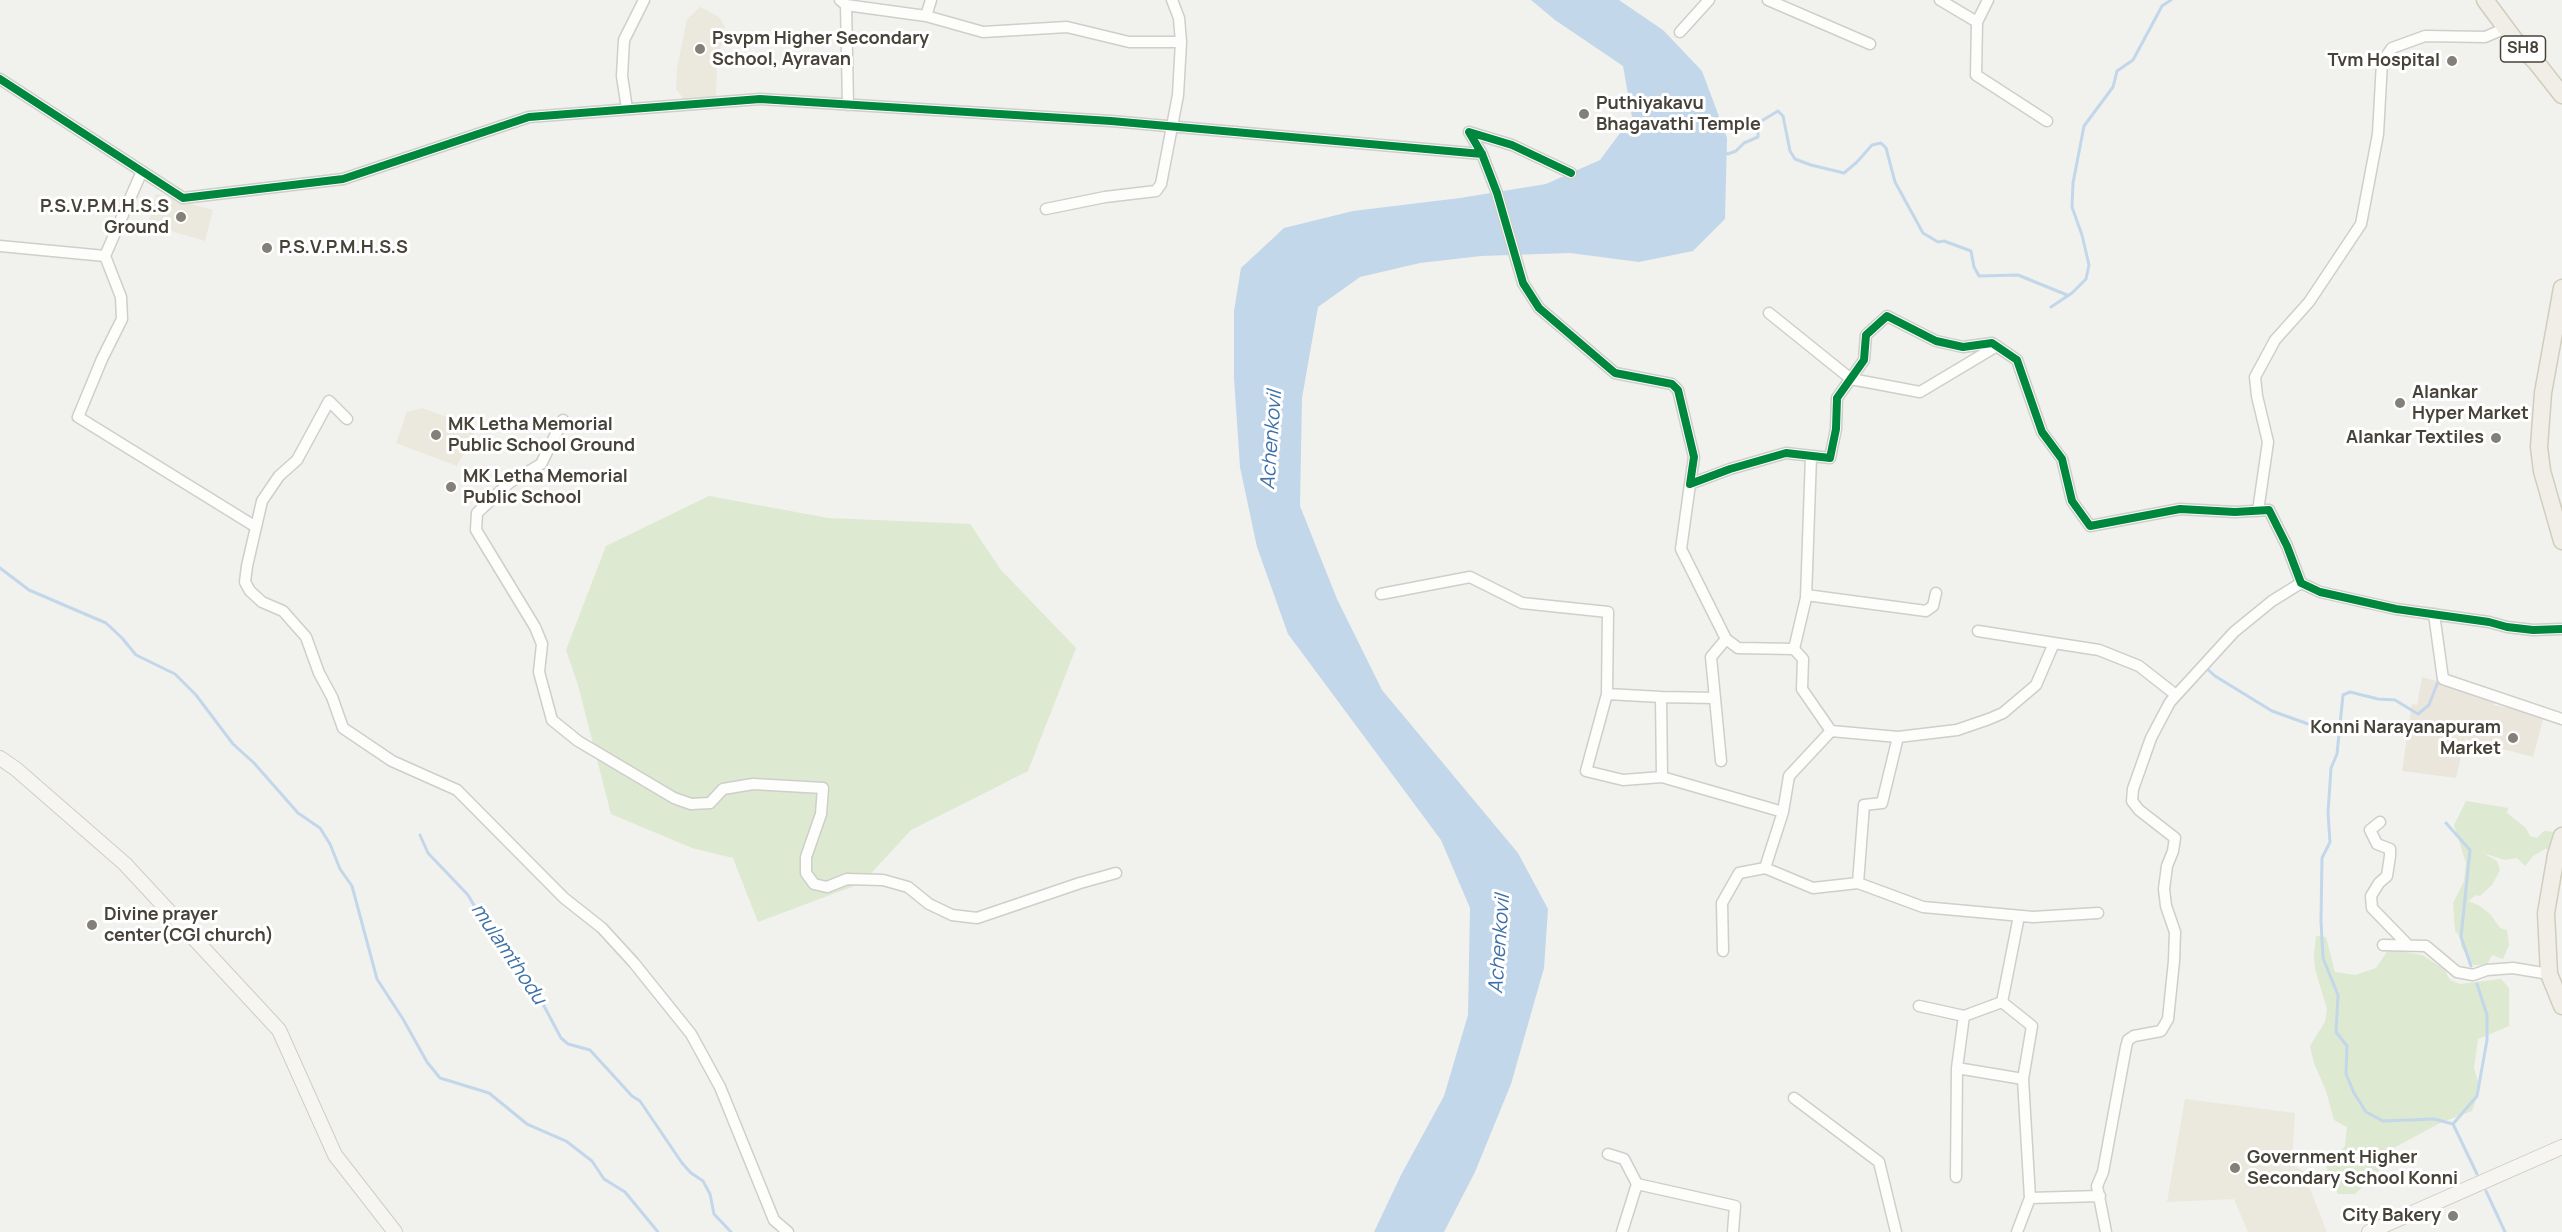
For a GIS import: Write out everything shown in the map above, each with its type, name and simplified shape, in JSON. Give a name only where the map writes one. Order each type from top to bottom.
[{"type":"main road","name":"SH8","points":[[2485,0],[2562,96]]},
{"type":"main road","points":[[2562,288],[2543,393],[2539,447],[2542,471],[2562,541]]},
{"type":"main road","points":[[0,758],[16,769],[125,864],[279,1030],[335,1155],[395,1232]]},
{"type":"main road","points":[[2562,836],[2556,855],[2546,913],[2549,974],[2562,1006]]},
{"type":"main road","points":[[2368,1232],[2562,1148]]},
{"type":"street","points":[[627,109],[622,76],[624,40],[644,0]]},
{"type":"street","points":[[926,16],[931,0]]},
{"type":"street","points":[[1046,209],[1105,197],[1156,191],[1161,184],[1178,95],[1181,42],[1179,18],[1172,0]]},
{"type":"street","points":[[1680,32],[1709,0]]},
{"type":"street","points":[[1768,0],[1870,44]]},
{"type":"street","points":[[1940,0],[1977,22]]},
{"type":"street","points":[[1988,0],[1977,22],[1976,75],[2047,121]]},
{"type":"street","points":[[848,105],[843,2],[926,16],[984,32],[1067,27],[1129,42],[1181,42]]},
{"type":"street","points":[[2258,511],[2268,442],[2257,396],[2255,376],[2275,340],[2310,302],[2361,224],[2378,134],[2382,62],[2392,48],[2425,36],[2485,38],[2506,28]]},
{"type":"street","points":[[0,79],[183,198],[343,179],[529,117],[760,99],[1172,127],[1482,154]]},
{"type":"street","points":[[1571,173],[1512,144],[1468,132],[1482,154],[1497,193],[1523,283],[1539,308],[1615,374],[1672,384],[1678,390],[1694,457],[1681,549],[1726,639],[1738,648],[1794,649],[1803,659],[1802,689],[1832,731],[1898,737],[1957,730],[2003,713],[2036,686],[2054,643]]},
{"type":"street","points":[[142,171],[105,256],[121,297],[122,319],[78,417],[256,527]]},
{"type":"street","points":[[0,246],[105,256]]},
{"type":"street","points":[[1769,313],[1851,379],[1920,392],[1997,346]]},
{"type":"street","points":[[1690,484],[1730,469],[1786,453],[1830,458],[1836,429],[1837,398],[1864,360],[1866,335],[1887,315],[1936,341],[1963,347],[1992,343],[2017,360],[2042,432],[2062,459],[2072,501],[2090,526],[2180,508],[2235,512],[2269,510],[2287,546],[2301,583],[2320,592],[2396,609],[2516,628],[2562,629]]},
{"type":"street","points":[[347,419],[329,401],[297,460],[279,476],[262,501],[245,582],[250,591],[262,602],[283,611],[306,637],[344,728],[392,761],[457,790],[564,898],[602,928],[634,963],[691,1034],[720,1087],[774,1220],[788,1232]]},
{"type":"street","points":[[562,420],[541,464],[509,483],[477,513],[476,530],[535,627],[542,644],[539,672],[552,720],[578,741],[674,798],[691,804],[710,803],[723,789],[753,784],[823,788],[821,814],[806,857],[806,873],[814,884],[827,887],[847,879],[883,880],[908,887],[929,904],[952,915],[977,918],[1116,873]]},
{"type":"street","points":[[1794,649],[1806,595],[1811,456]]},
{"type":"street","points":[[1381,594],[1470,576],[1522,603],[1608,612],[1607,694],[1586,771],[1623,780],[1662,777],[1783,812]]},
{"type":"street","points":[[2106,1232],[2097,1186],[2103,1172],[2118,1082],[2128,1040],[2161,1031],[2168,1019],[2175,932],[2166,906],[2164,889],[2167,866],[2174,851],[2175,838],[2139,810],[2132,801],[2133,789],[2151,738],[2176,695],[2234,632],[2272,601],[2301,583]]},
{"type":"street","points":[[1806,595],[1926,610],[1933,606],[1936,593]]},
{"type":"street","points":[[2434,614],[2444,679],[2562,719]]},
{"type":"street","points":[[1978,631],[2099,650],[2139,666],[2176,695]]},
{"type":"street","points":[[1721,760],[1711,657],[1726,639]]},
{"type":"street","points":[[1607,694],[1715,698]]},
{"type":"street","points":[[1661,697],[1662,777]]},
{"type":"street","points":[[1765,868],[1783,812],[1789,776],[1832,731]]},
{"type":"street","points":[[1858,883],[1864,805],[1882,803],[1898,737]]},
{"type":"street","points":[[2380,822],[2370,830],[2377,843],[2390,849],[2390,856],[2387,876],[2379,883],[2372,896],[2372,908],[2408,945]]},
{"type":"street","points":[[1723,951],[1722,903],[1739,873],[1765,868],[1813,888],[1858,883],[1923,907],[2033,917],[2098,913]]},
{"type":"street","points":[[2002,1002],[2019,916]]},
{"type":"street","points":[[2383,945],[2426,946],[2457,972],[2473,975],[2487,970],[2513,969],[2549,974]]},
{"type":"street","points":[[1919,1006],[1964,1016],[2002,1002]]},
{"type":"street","points":[[2002,1002],[2032,1026],[2023,1079],[2030,1198],[2017,1232]]},
{"type":"street","points":[[1956,1177],[1957,1068],[1964,1016]]},
{"type":"street","points":[[1957,1068],[2023,1079]]},
{"type":"street","points":[[1794,1098],[1879,1162],[1896,1232]]},
{"type":"street","points":[[1608,1154],[1624,1159],[1637,1184],[1622,1232]]},
{"type":"street","points":[[1637,1184],[1736,1206],[1733,1232]]},
{"type":"street","points":[[2030,1198],[2100,1196]]},
{"type":"shaded area","name":"Psvpm Higher Secondary School, Ayravan","points":[[700,7],[719,17],[725,27],[723,42],[717,57],[716,100],[684,99],[676,89],[677,68],[687,19]]},
{"type":"shaded area","name":"P.S.V.P.M.H.S.S Ground","points":[[156,194],[213,210],[205,241],[148,224]]},
{"type":"shaded area","name":"MK Letha Memorial Public School Ground","points":[[422,408],[477,428],[457,466],[396,443],[407,412]]},
{"type":"shaded area","points":[[2422,677],[2494,698],[2494,705],[2544,716],[2533,757],[2465,739],[2456,778],[2402,771],[2412,704],[2417,705]]},
{"type":"shaded area","name":"Government Higher Secondary School Konni","points":[[2185,1099],[2295,1113],[2292,1164],[2303,1171],[2327,1232],[2248,1232],[2234,1199],[2167,1202]]},
{"type":"green space","points":[[709,496],[828,518],[970,524],[1001,570],[1076,648],[1028,771],[911,830],[862,883],[758,922],[733,858],[692,848],[611,814],[578,685],[566,650],[606,546]]},
{"type":"green space","points":[[2466,801],[2508,808],[2507,813],[2526,828],[2530,836],[2537,838],[2544,831],[2555,832],[2557,838],[2555,849],[2545,849],[2533,856],[2525,866],[2517,858],[2505,860],[2483,853],[2497,861],[2500,870],[2492,885],[2480,896],[2476,895],[2468,901],[2480,906],[2490,914],[2500,928],[2507,930],[2509,945],[2503,959],[2492,955],[2487,965],[2473,965],[2461,946],[2461,937],[2455,931],[2453,903],[2464,881],[2466,863],[2454,825]]},
{"type":"green space","points":[[2316,936],[2326,937],[2335,972],[2355,975],[2376,968],[2389,949],[2422,955],[2444,969],[2450,980],[2460,984],[2501,979],[2509,988],[2509,1026],[2478,1039],[2474,1068],[2480,1088],[2472,1111],[2440,1123],[2388,1151],[2383,1167],[2355,1194],[2338,1194],[2326,1167],[2345,1146],[2347,1127],[2334,1120],[2310,1046],[2325,1022],[2327,1009],[2315,969]]},
{"type":"water","name":"Achenkovil","points":[[1531,0],[1619,0],[1663,30],[1702,71],[1727,138],[1725,219],[1693,251],[1639,262],[1570,253],[1481,256],[1420,263],[1360,277],[1318,307],[1302,398],[1300,506],[1337,599],[1382,690],[1518,853],[1548,909],[1544,968],[1511,1084],[1475,1172],[1444,1232],[1374,1232],[1401,1175],[1444,1096],[1468,1015],[1470,908],[1441,840],[1288,634],[1257,547],[1240,467],[1234,378],[1234,311],[1241,268],[1284,228],[1353,211],[1460,198],[1546,184],[1600,160],[1632,117],[1623,66],[1555,20]]},
{"type":"waterway","points":[[2051,307],[2072,293],[2086,279],[2089,265],[2072,207],[2073,183],[2084,126],[2113,87],[2117,71],[2133,60],[2162,6],[2171,0]]},
{"type":"waterway","points":[[1726,153],[1736,151],[1744,143],[1758,137],[1758,123],[1778,111],[1783,116],[1790,151],[1795,159],[1811,165],[1844,173],[1872,145],[1881,143],[1886,148],[1895,182],[1923,233],[1938,242],[1944,241],[1971,251],[1974,267],[1979,276],[2018,275],[2067,295]]},
{"type":"waterway","points":[[0,568],[29,590],[106,623],[136,655],[175,674],[196,695],[233,744],[254,763],[298,813],[320,828],[330,844],[340,869],[352,886],[377,979],[427,1062],[440,1078],[489,1093],[527,1124],[566,1141],[592,1161],[604,1179],[625,1192],[658,1232]]},
{"type":"waterway","points":[[2204,666],[2215,676],[2272,711],[2339,732]]},
{"type":"waterway","points":[[2439,679],[2429,705],[2418,714],[2395,700],[2378,699],[2350,692],[2343,695],[2337,754],[2331,768],[2328,813],[2330,842],[2322,858],[2321,921],[2323,958],[2338,995],[2336,1032],[2347,1046],[2346,1074],[2366,1112],[2383,1121],[2434,1119],[2453,1124]]},
{"type":"waterway","points":[[2446,823],[2470,850],[2461,937],[2471,966]]},
{"type":"waterway","name":"mulamthodu","points":[[420,835],[428,853],[468,895],[497,945],[535,989],[561,1038],[568,1044],[590,1050],[632,1096],[640,1101],[682,1163],[703,1181],[710,1194],[714,1214],[731,1232]]},
{"type":"waterway","points":[[2477,984],[2487,1015],[2487,1040],[2477,1096],[2453,1124],[2477,1174]]},
{"type":"waterway","points":[[2486,1191],[2505,1232]]},
{"type":"cycle path","points":[[0,79],[183,198],[343,179],[529,117],[760,99],[1111,121],[1482,154]]},
{"type":"cycle path","points":[[1571,173],[1512,145],[1469,132],[1482,154],[1497,193],[1523,283],[1539,308],[1615,373],[1672,384],[1678,390],[1694,457],[1690,484],[1730,469],[1786,453],[1830,458],[1836,429],[1837,398],[1864,360],[1866,335],[1887,316],[1936,341],[1963,347],[1992,343],[2017,360],[2042,432],[2062,459],[2072,501],[2090,526],[2180,509],[2235,512],[2269,510],[2287,546],[2301,583],[2320,592],[2396,609],[2489,622],[2507,627],[2533,630],[2562,629]]},
{"type":"place","name":"Psvpm Higher Secondary School, Ayravan","points":[[700,49]]},
{"type":"place","name":"Tvm Hospital","points":[[2452,61]]},
{"type":"place","name":"Puthiyakavu Bhagavathi Temple","points":[[1584,114]]},
{"type":"place","name":"P.S.V.P.M.H.S.S Ground","points":[[181,217]]},
{"type":"place","name":"P.S.V.P.M.H.S.S","points":[[267,248]]},
{"type":"place","name":"Alankar Hyper Market","points":[[2400,403]]},
{"type":"place","name":"MK Letha Memorial Public School Ground","points":[[436,435]]},
{"type":"place","name":"Alankar Textiles","points":[[2496,438]]},
{"type":"place","name":"MK Letha Memorial Public School","points":[[451,487]]},
{"type":"place","name":"Konni Narayanapuram Market","points":[[2513,738]]},
{"type":"place","name":"Divine prayer center(CGI church)","points":[[92,925]]},
{"type":"place","name":"Government Higher Secondary School Konni","points":[[2235,1168]]},
{"type":"place","name":"City Bakery","points":[[2453,1216]]}]
